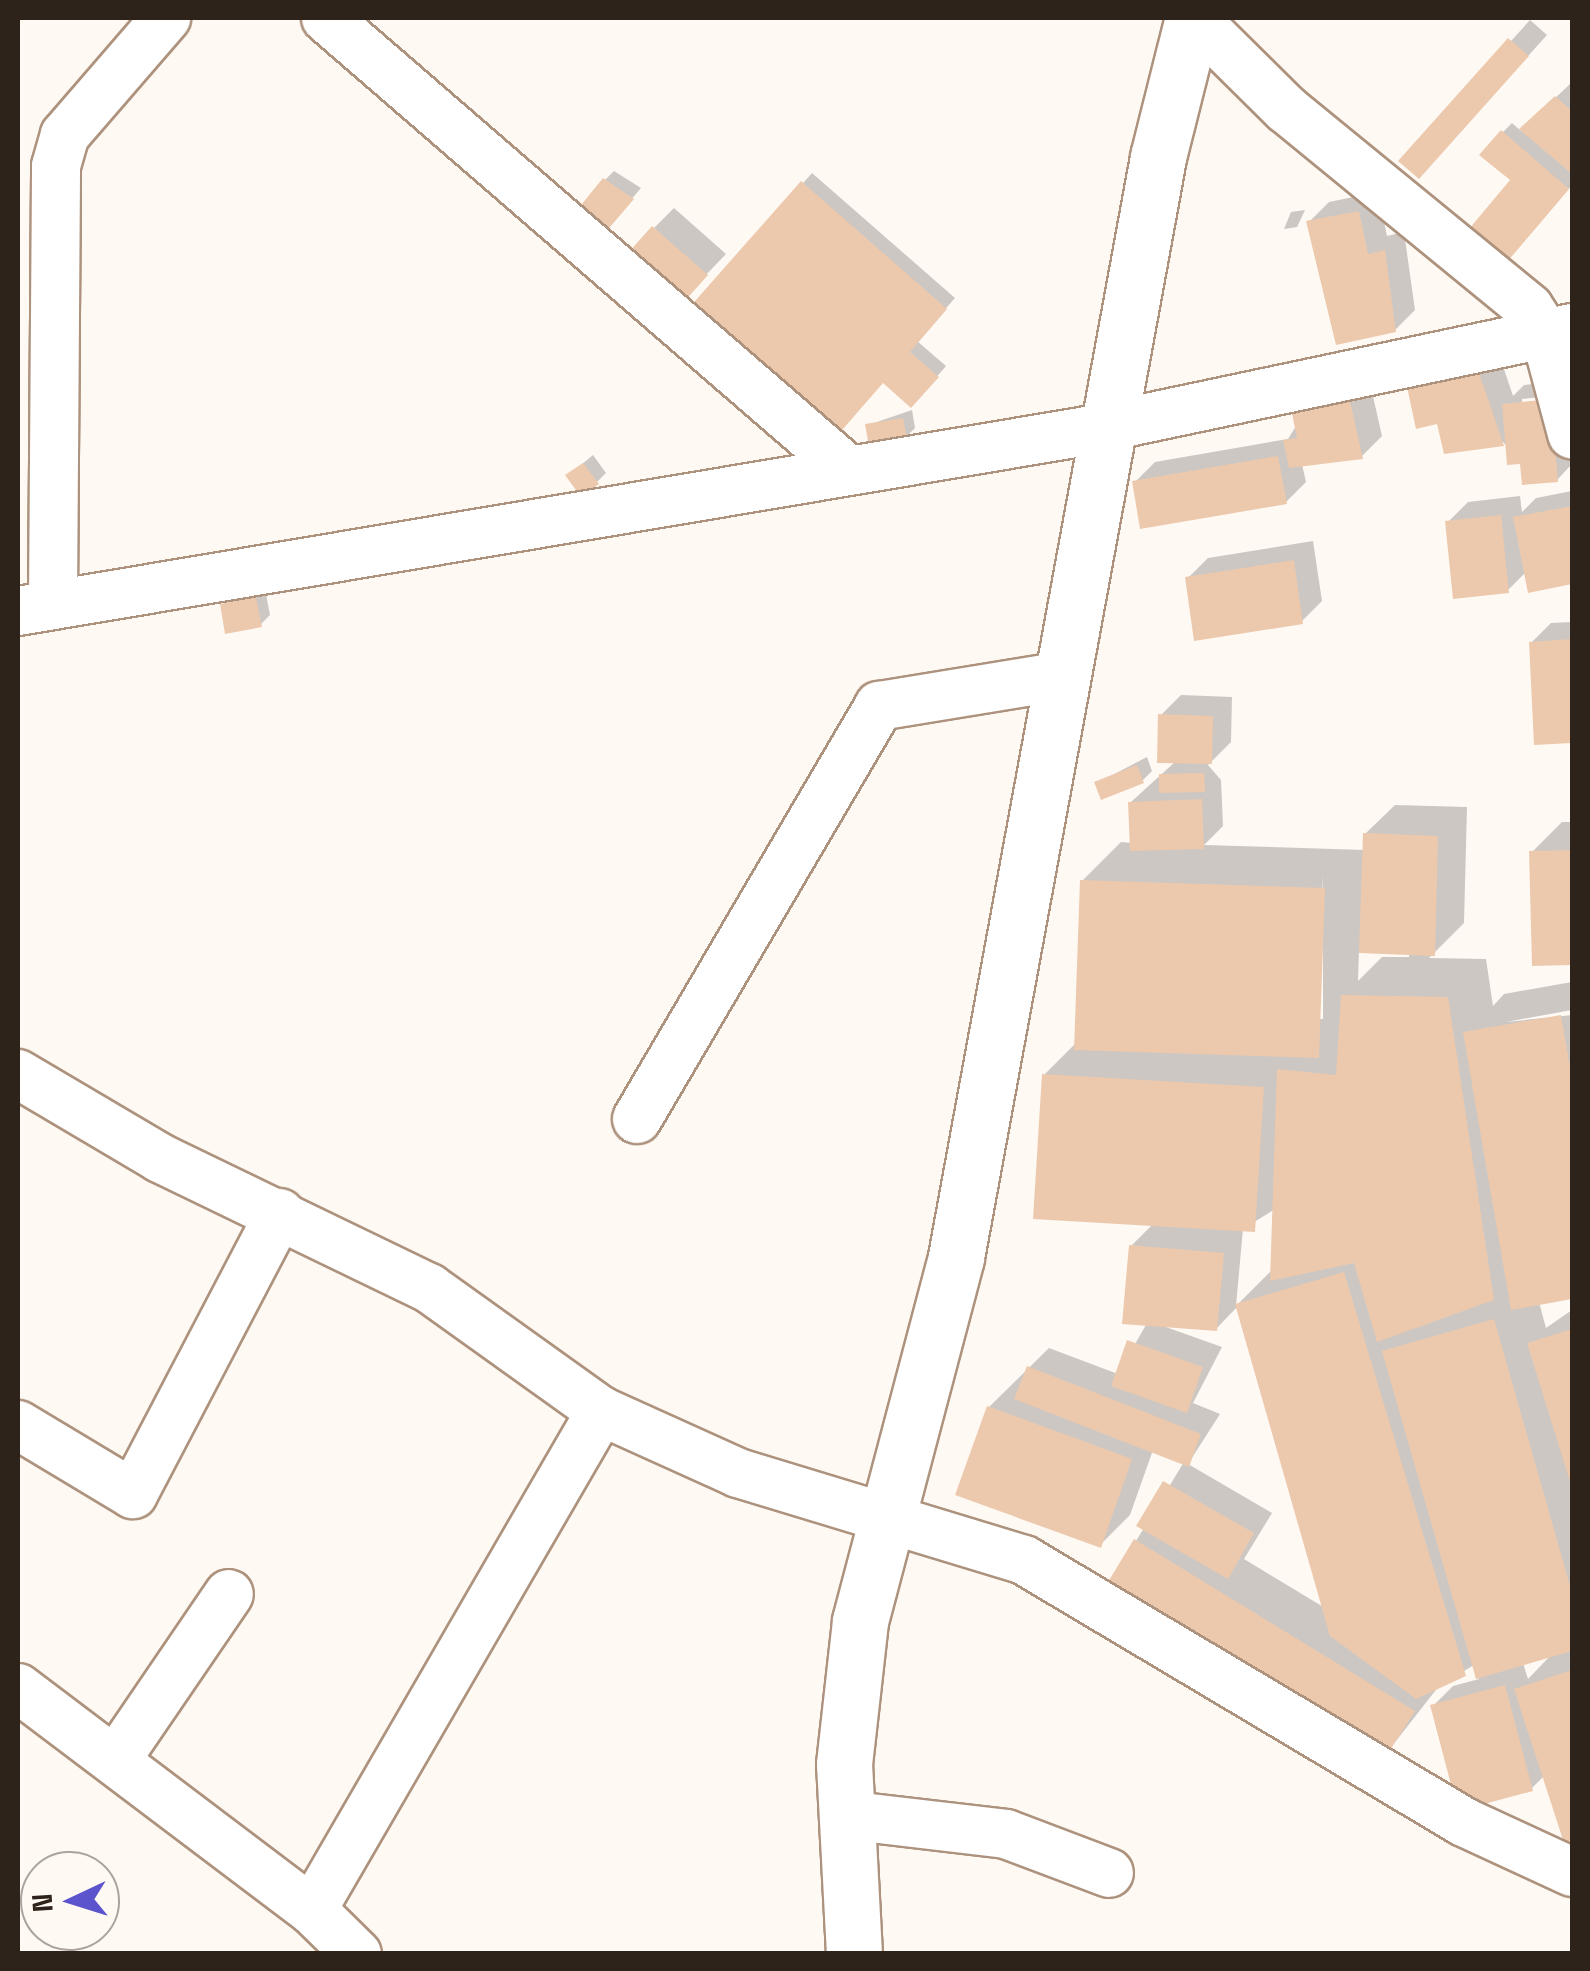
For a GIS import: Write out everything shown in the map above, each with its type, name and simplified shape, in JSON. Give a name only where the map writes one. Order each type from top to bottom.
[{"type":"street","points":[[166,18],[65,135],[56,166],[35,607],[1111,421],[1559,331]]},
{"type":"street","points":[[326,18],[847,468]]},
{"type":"street","points":[[1194,18],[1286,109],[1559,331],[1572,434]]},
{"type":"street","points":[[854,1954],[845,1816],[852,1672],[964,1218],[1158,157],[1194,18]]},
{"type":"street","points":[[637,1119],[879,706],[1063,676]]},
{"type":"street","points":[[18,1074],[160,1158],[428,1288],[600,1412],[738,1473],[1024,1560],[1464,1822],[1572,1872]]},
{"type":"street","points":[[18,1425],[133,1494],[280,1213]]},
{"type":"street","points":[[312,1910],[600,1412]]},
{"type":"street","points":[[115,1761],[230,1594]]},
{"type":"street","points":[[18,1688],[312,1910],[358,1954]]},
{"type":"street","points":[[845,1816],[1006,1834],[1109,1873]]},
{"type":"building","points":[[1508,38],[1529,56],[1419,179],[1398,161]]},
{"type":"building","points":[[1555,96],[1572,111],[1572,174],[1519,129]]},
{"type":"building","points":[[1501,130],[1569,189],[1507,262],[1469,229],[1510,180],[1479,155]]},
{"type":"building","points":[[603,178],[634,199],[604,234],[577,210]]},
{"type":"building","points":[[801,181],[947,309],[910,352],[939,377],[911,408],[883,383],[836,437],[688,309]]},
{"type":"building","points":[[1359,211],[1368,254],[1385,250],[1396,332],[1336,345],[1306,221]]},
{"type":"building","points":[[652,226],[708,275],[683,303],[628,253]]},
{"type":"building","points":[[1477,367],[1504,446],[1444,454],[1437,424],[1416,429],[1406,382]]},
{"type":"building","points":[[1551,399],[1558,482],[1522,485],[1520,464],[1507,465],[1502,404]]},
{"type":"building","points":[[1350,401],[1363,459],[1289,468],[1283,440],[1297,438],[1292,414]]},
{"type":"building","points":[[903,418],[907,439],[869,447],[865,424]]},
{"type":"building","points":[[1278,456],[1287,504],[1140,529],[1132,481]]},
{"type":"building","points":[[583,463],[599,484],[581,497],[565,475]]},
{"type":"building","points":[[1572,506],[1572,584],[1528,593],[1513,517]]},
{"type":"building","points":[[1501,515],[1509,593],[1453,599],[1445,521]]},
{"type":"building","points":[[1294,560],[1303,624],[1194,641],[1185,577]]},
{"type":"building","points":[[256,597],[262,627],[225,634],[220,604]]},
{"type":"building","points":[[1572,639],[1572,743],[1534,745],[1529,642]]},
{"type":"building","points":[[1158,714],[1213,716],[1212,764],[1157,763]]},
{"type":"building","points":[[1137,765],[1144,783],[1101,800],[1094,782]]},
{"type":"building","points":[[1204,773],[1205,792],[1159,793],[1159,774]]},
{"type":"building","points":[[1202,799],[1204,849],[1130,851],[1128,802]]},
{"type":"building","points":[[1363,833],[1438,836],[1435,956],[1359,953]]},
{"type":"building","points":[[1572,850],[1572,965],[1532,966],[1529,851]]},
{"type":"building","points":[[1080,880],[1325,888],[1319,1058],[1074,1050]]},
{"type":"building","points":[[1341,995],[1448,997],[1494,1300],[1377,1342],[1354,1263],[1270,1281],[1277,1069],[1336,1075]]},
{"type":"building","points":[[1561,1015],[1572,1079],[1572,1299],[1511,1310],[1463,1032]]},
{"type":"building","points":[[1042,1074],[1264,1087],[1255,1232],[1033,1219]]},
{"type":"building","points":[[1129,1245],[1224,1253],[1217,1331],[1122,1324]]},
{"type":"building","points":[[1344,1272],[1466,1676],[1416,1699],[1330,1636],[1235,1304]]},
{"type":"building","points":[[1494,1319],[1572,1593],[1572,1651],[1476,1679],[1382,1351]]},
{"type":"building","points":[[1572,1329],[1572,1488],[1527,1343]]},
{"type":"building","points":[[1127,1340],[1203,1367],[1187,1413],[1111,1386]]},
{"type":"building","points":[[1027,1366],[1201,1434],[1189,1467],[1014,1399]]},
{"type":"building","points":[[987,1406],[1132,1459],[1101,1548],[955,1495]]},
{"type":"building","points":[[1163,1481],[1254,1533],[1228,1579],[1136,1526]]},
{"type":"building","points":[[1134,1539],[1415,1711],[1385,1758],[1105,1587]]},
{"type":"building","points":[[1572,1670],[1572,1840],[1564,1843],[1514,1689]]},
{"type":"building","points":[[1505,1685],[1533,1791],[1458,1811],[1430,1705]]}]
